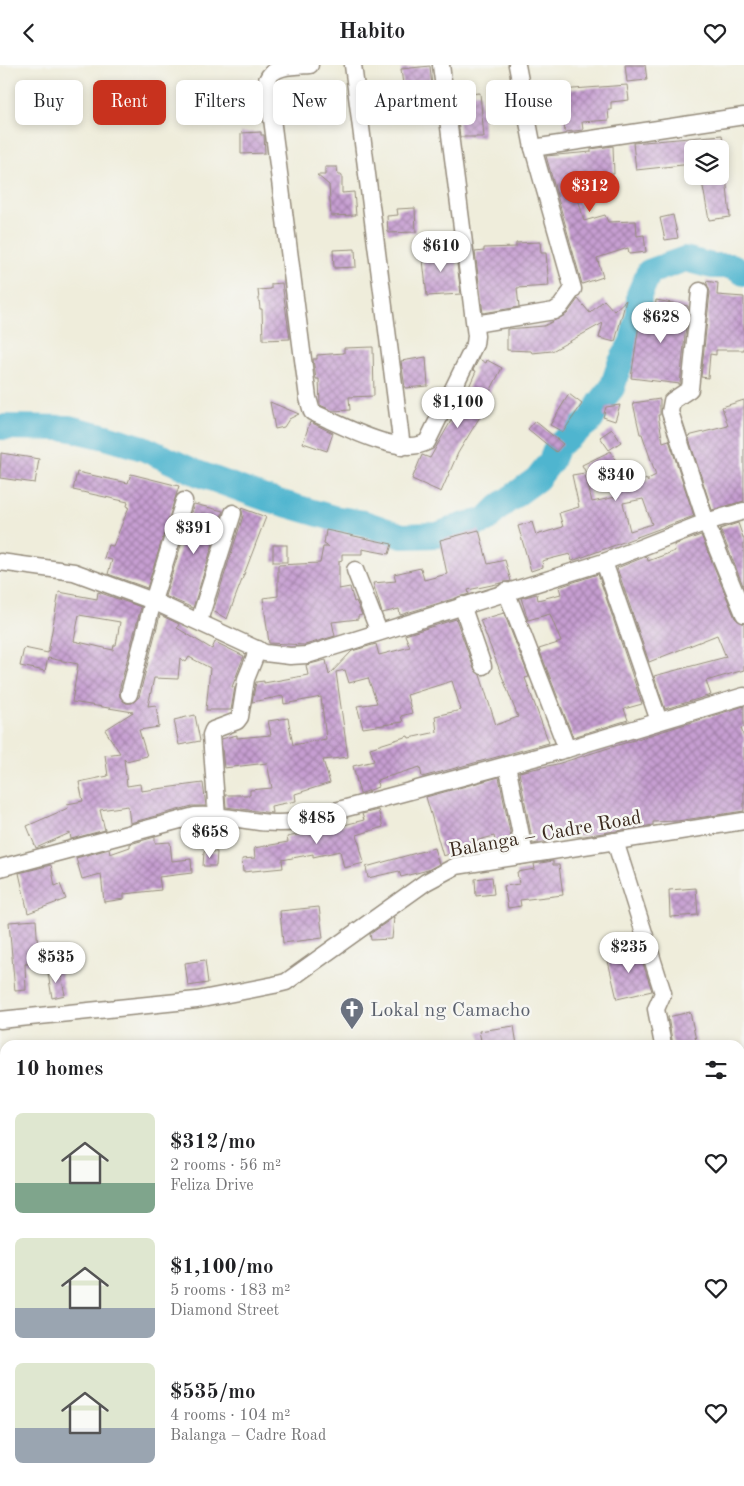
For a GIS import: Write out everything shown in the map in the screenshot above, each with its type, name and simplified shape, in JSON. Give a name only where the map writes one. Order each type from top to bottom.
[{"type":"street","points":[[310,65],[276,68],[269,73],[267,80],[308,398],[312,412],[344,427],[402,447],[420,446],[427,442],[475,344],[475,324],[441,65]]},
{"type":"street","points":[[352,65],[402,447]]},
{"type":"street","points":[[475,324],[554,311],[560,307],[573,289],[533,148],[517,65]]},
{"type":"street","points":[[533,148],[744,116]]},
{"type":"street","points":[[700,291],[691,387],[689,391],[672,401],[670,406],[706,522],[744,614]]},
{"type":"street","points":[[129,694],[153,601],[184,501]]},
{"type":"street","points":[[0,562],[74,572],[153,601],[258,649],[278,655],[307,655],[506,591],[604,562],[706,522],[744,511]]},
{"type":"street","points":[[199,621],[233,513]]},
{"type":"street","points":[[604,562],[659,721]]},
{"type":"street","points":[[355,570],[379,632]]},
{"type":"street","points":[[506,591],[567,749]]},
{"type":"street","points":[[462,605],[483,666]]},
{"type":"street","points":[[217,816],[211,735],[213,730],[240,717],[246,679],[258,649]]},
{"type":"street","points":[[0,868],[195,816],[217,816],[265,824],[294,822],[567,749],[744,695]]},
{"type":"street","points":[[507,765],[525,855]]},
{"type":"street","name":"Balanga – Cadre Road","points":[[0,1020],[197,1000],[274,985],[286,981],[426,882],[452,867],[744,821]]},
{"type":"street","points":[[615,841],[663,993],[656,1009],[662,1040]]},
{"type":"building","points":[[625,65],[645,65],[647,80],[627,82]]},
{"type":"building","points":[[430,66],[431,80],[402,80],[401,69]]},
{"type":"building","points":[[627,85],[629,100],[611,102],[611,110],[608,110],[609,120],[582,122],[583,130],[565,132],[564,125],[571,125],[571,89]]},
{"type":"building","points":[[476,93],[480,93],[484,137],[460,137],[459,125],[476,125]]},
{"type":"building","points":[[261,132],[261,135],[264,135],[265,153],[241,154],[241,133]]},
{"type":"building","points":[[722,135],[723,140],[684,140],[684,165],[636,170],[633,143]]},
{"type":"building","points":[[613,146],[614,174],[572,176],[584,221],[605,215],[608,222],[636,221],[637,236],[644,235],[646,252],[629,254],[628,248],[597,258],[603,277],[582,284],[546,156],[591,152],[591,149]]},
{"type":"building","points":[[325,167],[337,167],[338,175],[342,175],[342,193],[354,192],[356,215],[331,216],[329,185],[317,175],[325,175]]},
{"type":"building","points":[[703,185],[727,185],[730,217],[709,220]]},
{"type":"building","points":[[415,208],[416,232],[388,233],[387,216],[398,215],[397,209]]},
{"type":"building","points":[[673,215],[678,238],[665,240],[660,218]]},
{"type":"building","points":[[540,242],[541,253],[546,253],[549,286],[517,288],[519,307],[483,313],[475,252],[484,251],[484,248],[516,247],[516,243]]},
{"type":"building","points":[[355,249],[356,267],[334,268],[333,250]]},
{"type":"building","points":[[455,249],[461,294],[427,296],[422,251]]},
{"type":"building","points":[[706,281],[718,283],[717,295],[744,297],[744,350],[716,350],[716,355],[710,354],[708,378],[701,377],[710,292]]},
{"type":"building","points":[[282,283],[290,339],[263,340],[262,309],[260,309],[258,290],[271,289],[271,284]]},
{"type":"building","points":[[578,299],[590,313],[604,300],[614,311],[626,300],[615,342],[599,338],[603,323],[552,351],[532,353],[531,351],[507,350],[507,329],[544,326],[567,314]]},
{"type":"building","points":[[656,300],[688,306],[680,384],[631,378],[640,318],[654,319]]},
{"type":"building","points":[[373,347],[374,396],[349,397],[350,410],[333,411],[320,405],[319,379],[316,379],[313,359],[317,359],[317,355],[344,353],[344,348]]},
{"type":"building","points":[[426,357],[428,386],[405,388],[401,361]]},
{"type":"building","points":[[479,359],[486,363],[487,360],[502,368],[481,409],[484,410],[458,453],[441,492],[412,479],[422,455],[430,458],[465,396],[476,371],[473,370]]},
{"type":"building","points":[[569,394],[582,404],[563,432],[550,425]]},
{"type":"building","points":[[660,399],[660,415],[658,415],[663,442],[669,440],[694,516],[572,561],[570,554],[542,561],[543,567],[531,571],[518,526],[532,522],[536,535],[563,527],[559,513],[579,507],[572,475],[585,473],[592,502],[616,497],[605,472],[589,479],[582,465],[611,451],[628,487],[646,479],[648,482],[648,479],[656,475],[642,434],[640,434],[633,403]],"holes":[[[643,499],[652,524],[630,531],[623,503]]]},
{"type":"building","points":[[744,400],[744,501],[712,510],[688,436],[728,426],[722,407]]},
{"type":"building","points":[[270,402],[299,414],[289,419],[284,427],[275,429]]},
{"type":"building","points":[[620,405],[615,421],[603,417],[606,407]]},
{"type":"building","points":[[535,421],[563,444],[556,452],[528,429]]},
{"type":"building","points":[[310,422],[333,433],[327,451],[303,443]]},
{"type":"building","points":[[612,429],[621,442],[609,450],[600,437]]},
{"type":"building","points":[[1,453],[39,459],[35,483],[0,478]]},
{"type":"building","points":[[77,472],[128,483],[131,474],[179,486],[147,588],[108,574],[112,560],[104,558],[108,545],[113,546],[129,507],[127,506],[128,502],[73,490]]},
{"type":"building","points":[[194,504],[223,511],[193,608],[165,596]]},
{"type":"building","points":[[241,508],[266,517],[227,619],[213,611],[243,516]]},
{"type":"building","points":[[738,523],[744,540],[744,588],[720,529]]},
{"type":"building","points":[[326,530],[392,544],[389,554],[362,549],[362,554],[342,554],[342,560],[339,561],[339,589],[350,587],[354,602],[356,601],[362,615],[358,616],[358,619],[332,622],[335,636],[305,645],[269,643],[263,598],[278,596],[278,565],[320,563],[323,547],[329,547],[324,544]]},
{"type":"building","points":[[479,530],[488,564],[505,560],[511,581],[468,590],[469,594],[400,615],[399,609],[382,613],[373,583],[396,581],[394,574],[421,568],[424,580],[447,574],[440,540]]},
{"type":"building","points":[[701,535],[735,618],[744,624],[744,670],[706,681],[711,695],[665,709],[654,676],[726,657],[717,635],[649,662],[617,568],[647,556],[648,561],[675,551],[674,545]]},
{"type":"building","points":[[273,545],[287,545],[287,562],[273,562]]},
{"type":"building","points":[[598,574],[642,704],[624,709],[628,720],[573,737],[539,649],[561,642],[550,614],[528,620],[521,598],[537,594],[538,600],[561,594],[559,587]]},
{"type":"building","points":[[59,592],[97,599],[98,592],[141,607],[119,691],[120,697],[126,703],[132,703],[139,697],[160,615],[179,624],[177,628],[212,649],[215,642],[244,656],[232,687],[235,687],[231,710],[206,710],[210,668],[189,657],[186,662],[180,658],[178,679],[154,678],[148,706],[156,705],[159,727],[139,730],[147,756],[126,761],[124,758],[127,786],[140,784],[141,791],[203,783],[206,806],[192,806],[130,823],[128,806],[100,810],[105,830],[71,839],[70,833],[36,848],[27,826],[68,808],[67,804],[83,801],[79,782],[108,776],[105,755],[120,753],[105,730],[133,712],[72,702],[78,664],[48,658],[45,671],[20,666],[24,648],[48,653]],"holes":[[[79,615],[120,622],[116,645],[114,645],[113,650],[74,641]]]},
{"type":"building","points":[[504,613],[529,677],[525,678],[549,743],[422,777],[420,767],[377,780],[378,787],[360,794],[353,766],[374,761],[370,748],[408,736],[409,738],[437,732],[435,716],[461,710],[452,681],[407,695],[412,713],[401,716],[403,722],[363,728],[357,706],[377,703],[368,678],[349,683],[345,670],[336,672],[348,757],[323,760],[330,783],[295,794],[296,801],[271,806],[272,813],[226,807],[225,795],[250,795],[250,790],[272,788],[267,763],[224,768],[221,739],[237,735],[237,738],[271,735],[268,721],[288,718],[293,745],[326,739],[321,697],[284,704],[283,696],[252,702],[256,682],[264,681],[264,683],[308,675],[306,665],[326,660],[329,675],[352,651],[376,644],[379,655],[410,647],[405,635],[456,619],[474,669],[480,675],[496,725],[518,717],[480,620]]},
{"type":"building","points":[[744,706],[744,727],[741,728],[744,738],[744,811],[677,821],[653,822],[653,825],[584,836],[573,836],[573,834],[549,837],[549,841],[533,844],[519,772],[557,764]]},
{"type":"building","points":[[195,715],[200,741],[179,745],[174,720]]},
{"type":"building","points":[[499,777],[513,847],[497,849],[494,836],[471,842],[472,847],[443,856],[426,797]]},
{"type":"building","points":[[378,810],[383,827],[357,835],[364,863],[344,868],[340,851],[313,857],[313,854],[282,860],[283,868],[243,872],[242,859],[255,858],[254,848],[288,842],[287,837],[317,831],[316,827],[320,825],[327,824],[328,829],[364,820],[362,814]]},
{"type":"building","points":[[155,837],[155,843],[170,842],[172,861],[191,859],[192,873],[159,877],[161,890],[124,894],[124,899],[104,902],[101,874],[82,879],[76,858],[109,849],[110,854],[130,847],[130,844]]},
{"type":"building","points":[[434,848],[439,864],[428,870],[401,877],[399,871],[368,878],[366,867]]},
{"type":"building","points":[[204,851],[217,852],[216,866],[203,866]]},
{"type":"building","points":[[553,861],[553,865],[559,865],[563,895],[520,900],[521,906],[508,908],[504,886],[519,884],[517,872],[535,869],[534,864]]},
{"type":"building","points":[[51,865],[55,886],[60,884],[66,899],[28,913],[19,873]]},
{"type":"building","points":[[492,877],[494,894],[476,896],[475,879]]},
{"type":"building","points":[[696,888],[698,915],[670,917],[669,890]]},
{"type":"building","points":[[319,907],[323,938],[283,943],[280,911]]},
{"type":"building","points":[[394,917],[392,939],[371,940],[370,934]]},
{"type":"building","points":[[36,920],[39,963],[25,964],[26,990],[15,991],[9,922]]},
{"type":"building","points":[[637,945],[652,991],[617,999],[608,961],[621,958],[619,950]]},
{"type":"building","points":[[205,960],[208,983],[188,986],[185,963]]},
{"type":"building","points":[[60,970],[65,995],[52,998],[48,973]]},
{"type":"building","points":[[690,1012],[696,1040],[672,1040],[668,1017]]},
{"type":"building","points":[[514,1026],[516,1040],[481,1040],[479,1031]]},
{"type":"waterway","points":[[0,427],[68,428],[106,437],[143,448],[197,473],[268,499],[333,518],[364,523],[402,536],[438,535],[462,526],[485,521],[500,506],[537,479],[551,461],[557,446],[591,420],[600,403],[612,388],[620,364],[632,342],[639,312],[639,295],[649,272],[685,259],[712,266],[732,266],[744,273]]},
{"type":"place","name":"Lokal ng Camacho","points":[[352,1030]]}]
